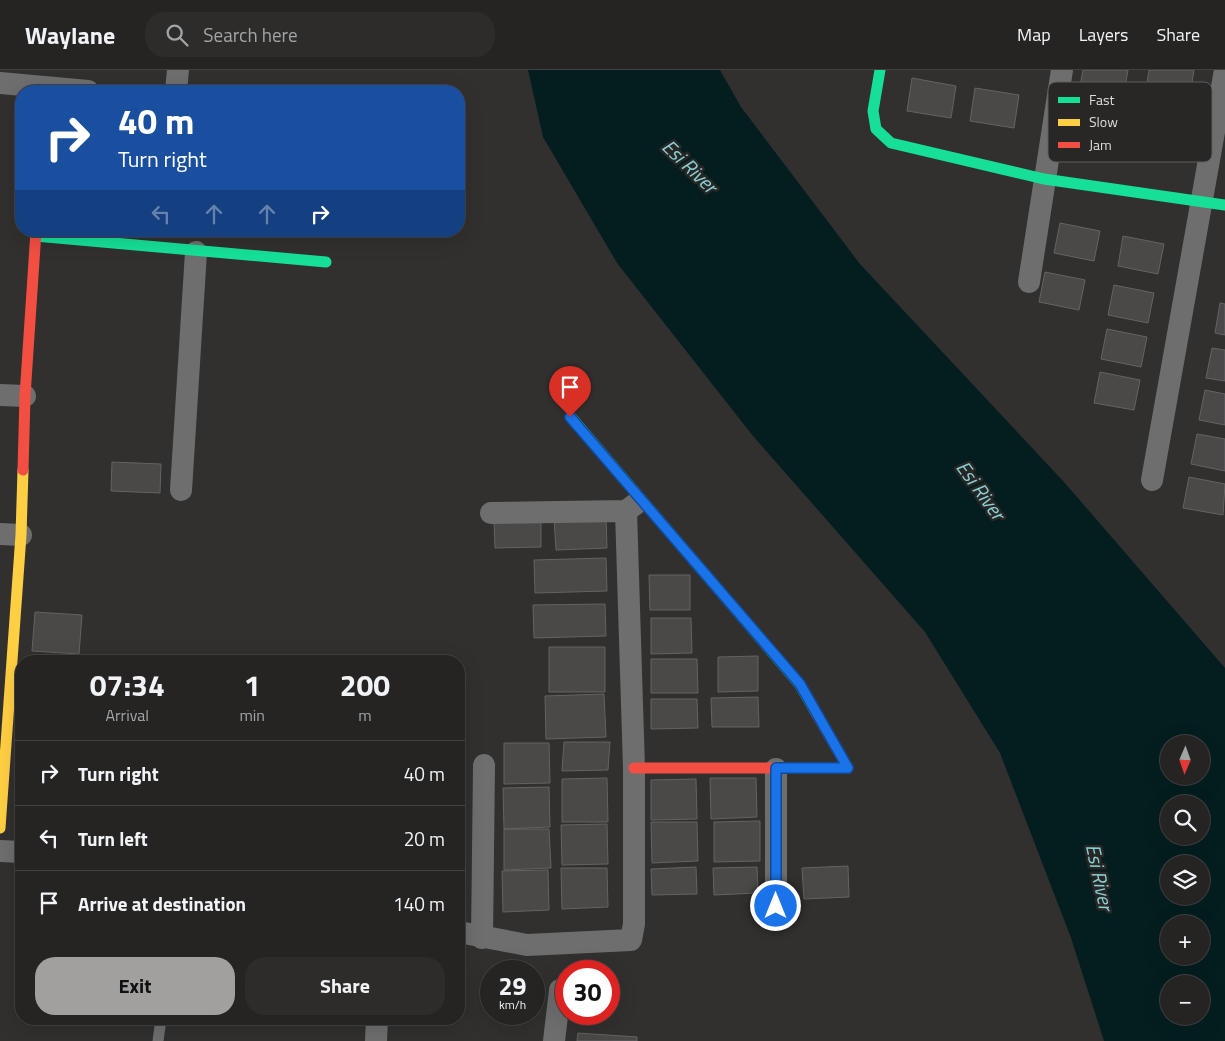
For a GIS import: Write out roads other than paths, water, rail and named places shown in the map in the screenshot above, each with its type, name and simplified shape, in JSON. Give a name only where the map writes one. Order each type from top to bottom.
[{"type":"street","points":[[177,85],[178,70]]},
{"type":"street","points":[[880,70],[873,111],[876,129],[891,143],[1044,179],[1225,205]]},
{"type":"street","points":[[1212,139],[1225,70]]},
{"type":"street","points":[[0,83],[50,83]]},
{"type":"street","points":[[1029,282],[1048,155]]},
{"type":"street","points":[[1152,480],[1208,162]]},
{"type":"street","points":[[0,828],[2,784],[14,739],[10,534],[25,396],[36,237]]},
{"type":"street","points":[[63,237],[196,252],[326,262]]},
{"type":"street","points":[[181,490],[196,252]]},
{"type":"street","points":[[0,395],[25,396]]},
{"type":"street","points":[[570,417],[634,505],[800,684],[848,768],[634,768]]},
{"type":"street","points":[[490,513],[634,505]]},
{"type":"street","points":[[465,934],[482,938],[527,944],[631,940],[634,924],[634,505]]},
{"type":"street","points":[[482,938],[484,765]]},
{"type":"street","points":[[776,768],[776,906]]},
{"type":"street","points":[[0,851],[15,852]]},
{"type":"street","points":[[376,1041],[377,1025]]},
{"type":"street","points":[[554,1041],[556,1025]]},
{"type":"lane","points":[[158,1041],[160,1025]]},
{"type":"water","name":"Esi River","points":[[528,70],[720,70],[741,107],[860,264],[1064,482],[1225,668],[1225,1041],[1104,1041],[1071,938],[1000,753],[925,632],[753,436],[617,263],[543,137]]}]
